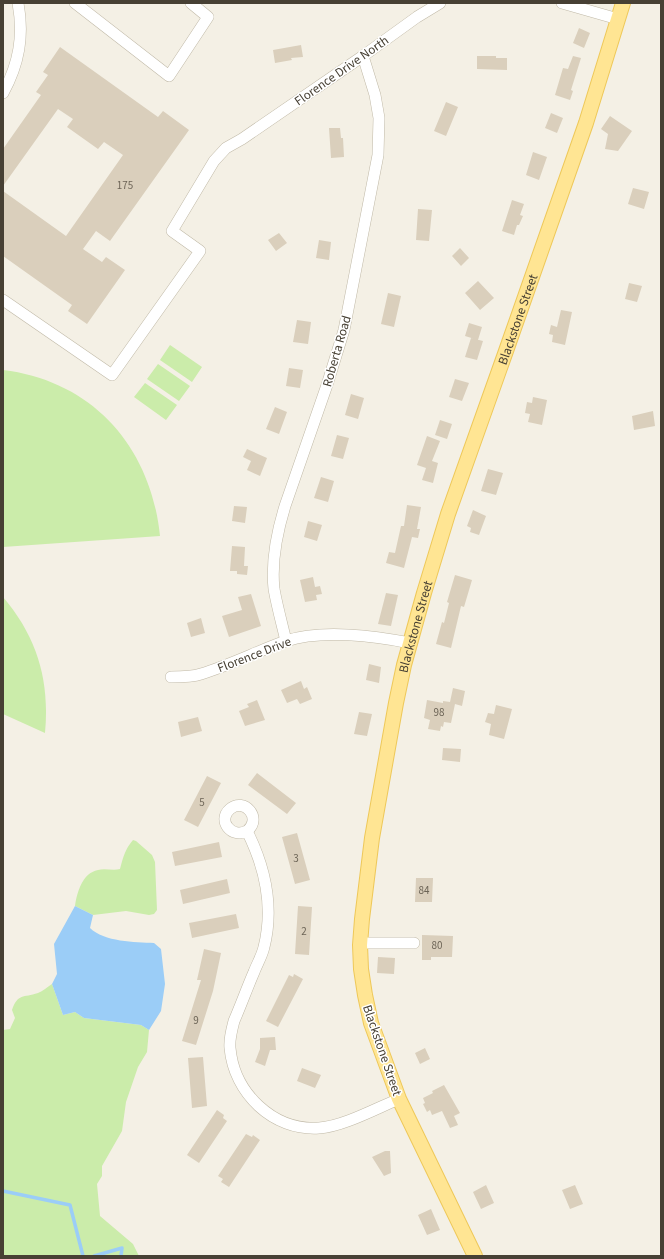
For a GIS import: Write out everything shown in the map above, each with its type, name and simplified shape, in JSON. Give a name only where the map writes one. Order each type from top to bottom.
[{"type":"main road","name":"Blackstone Street","points":[[475,1256],[399,1099],[371,1023],[361,969],[360,943],[362,919],[372,838],[396,703],[410,643],[450,506],[586,123],[623,3]]},
{"type":"street","points":[[3,93],[15,68],[19,47],[21,26],[18,3]]},
{"type":"street","points":[[75,3],[169,76],[208,17],[191,3]]},
{"type":"street","name":"Florence Drive North","points":[[3,300],[112,375],[200,251],[172,231],[214,161],[226,148],[242,139],[417,17],[440,3]]},
{"type":"street","points":[[562,3],[618,19]]},
{"type":"street","name":"Roberta Road","points":[[286,641],[274,588],[274,553],[278,529],[344,330],[378,155],[379,118],[376,95],[363,56]]},
{"type":"street","name":"Florence Drive","points":[[171,677],[201,674],[286,641],[315,636],[336,635],[378,638],[410,643]]},
{"type":"street","points":[[247,831],[261,864],[265,882],[268,929],[264,948],[234,1021],[230,1048],[234,1068],[243,1089],[256,1104],[271,1115],[294,1126],[306,1128],[319,1128],[341,1124],[399,1099]]},
{"type":"street","points":[[360,943],[414,943]]},
{"type":"green space","points":[[170,345],[202,367],[192,382],[160,360]]},
{"type":"green space","points":[[158,364],[190,386],[179,401],[147,379]]},
{"type":"green space","points":[[3,370],[35,377],[64,388],[90,404],[112,424],[130,447],[144,474],[154,504],[160,536],[3,547]]},
{"type":"green space","points":[[145,383],[177,405],[166,420],[134,397]]},
{"type":"green space","points":[[3,597],[25,628],[39,660],[45,695],[45,733],[3,714]]},
{"type":"green space","points":[[133,840],[152,855],[155,862],[157,910],[154,914],[149,915],[126,911],[93,915],[75,906],[77,895],[84,879],[92,872],[98,870],[120,869],[126,850]]},
{"type":"green space","points":[[52,984],[63,1015],[75,1012],[84,1018],[141,1025],[149,1030],[147,1052],[138,1067],[126,1102],[122,1131],[102,1166],[102,1176],[97,1184],[100,1216],[133,1244],[139,1256],[3,1256],[3,1030],[10,1029],[15,1018],[12,1010],[19,998],[38,993]]},
{"type":"water","points":[[75,906],[93,915],[90,928],[96,933],[111,939],[154,943],[161,949],[165,984],[161,1011],[149,1030],[141,1025],[84,1018],[75,1012],[63,1015],[52,984],[57,974],[54,944]]},
{"type":"building","points":[[579,28],[590,33],[584,48],[573,43]]},
{"type":"building","points":[[301,45],[303,57],[291,58],[292,60],[275,63],[273,50]]},
{"type":"building","points":[[60,47],[158,117],[163,111],[189,130],[110,241],[96,231],[83,249],[102,262],[106,257],[125,270],[87,324],[68,311],[72,305],[3,256],[3,191],[66,236],[123,155],[104,142],[98,149],[67,127],[73,119],[58,109],[3,186],[3,149],[41,95],[36,92],[48,75],[43,72]]},
{"type":"building","points":[[477,56],[496,56],[496,58],[507,58],[507,70],[477,69]]},
{"type":"building","points":[[573,56],[581,58],[571,90],[573,91],[570,100],[555,95],[563,68],[568,69]]},
{"type":"building","points":[[446,102],[458,107],[446,136],[434,131]]},
{"type":"building","points":[[551,113],[563,118],[557,133],[545,128]]},
{"type":"building","points":[[610,116],[632,131],[618,151],[605,149],[608,134],[601,129]]},
{"type":"building","points":[[329,128],[340,128],[341,138],[343,138],[344,157],[331,158]]},
{"type":"building","points":[[533,152],[547,157],[539,180],[526,175]]},
{"type":"building","points":[[633,188],[649,192],[644,209],[628,204]]},
{"type":"building","points":[[512,200],[524,204],[520,215],[523,216],[519,225],[517,225],[514,235],[502,231]]},
{"type":"building","points":[[418,209],[432,210],[429,241],[416,240]]},
{"type":"building","points":[[279,233],[287,243],[276,251],[268,240]]},
{"type":"building","points":[[319,240],[331,242],[329,260],[316,258]]},
{"type":"building","points":[[460,248],[469,258],[461,266],[452,256]]},
{"type":"building","points":[[478,281],[494,298],[480,310],[465,293]]},
{"type":"building","points":[[629,283],[642,286],[637,302],[625,299]]},
{"type":"building","points":[[388,293],[401,296],[394,327],[381,324]]},
{"type":"building","points":[[561,310],[572,312],[565,345],[552,342],[553,335],[549,334],[551,325],[557,327]]},
{"type":"building","points":[[297,320],[311,322],[308,344],[293,342]]},
{"type":"building","points":[[469,323],[482,327],[478,340],[465,336]]},
{"type":"building","points":[[471,338],[483,341],[477,360],[465,357]]},
{"type":"building","points":[[289,368],[303,370],[300,388],[286,386]]},
{"type":"building","points":[[455,379],[469,383],[462,401],[449,397]]},
{"type":"building","points":[[351,394],[364,398],[358,419],[345,415]]},
{"type":"building","points":[[533,397],[547,400],[542,425],[528,422],[530,414],[525,413],[527,402],[532,403]]},
{"type":"building","points":[[275,407],[287,412],[279,434],[266,429]]},
{"type":"building","points":[[653,411],[655,426],[634,430],[632,416]]},
{"type":"building","points":[[440,420],[452,424],[447,439],[435,435]]},
{"type":"building","points":[[337,435],[349,438],[343,459],[331,456]]},
{"type":"building","points":[[427,436],[440,441],[432,461],[438,463],[433,483],[422,480],[426,468],[417,465]]},
{"type":"building","points":[[247,449],[267,458],[260,476],[247,470],[251,461],[243,457]]},
{"type":"building","points":[[488,469],[503,473],[496,495],[481,491]]},
{"type":"building","points":[[321,477],[334,481],[328,502],[314,498]]},
{"type":"building","points":[[407,505],[421,507],[417,529],[420,529],[418,538],[412,537],[404,568],[386,563],[389,552],[395,553],[401,526],[404,526]]},
{"type":"building","points":[[234,506],[247,507],[245,523],[232,521]]},
{"type":"building","points":[[473,510],[486,516],[479,535],[470,532],[471,528],[467,526]]},
{"type":"building","points":[[308,521],[322,525],[317,541],[304,537]]},
{"type":"building","points":[[232,546],[245,547],[244,566],[248,566],[247,575],[237,574],[237,571],[230,571]]},
{"type":"building","points":[[455,575],[472,580],[464,607],[461,606],[451,648],[436,644],[442,622],[444,623],[449,603],[447,602]]},
{"type":"building","points":[[313,577],[315,587],[320,586],[322,594],[316,595],[317,600],[305,602],[300,580]]},
{"type":"building","points":[[386,593],[398,595],[391,626],[378,624]]},
{"type":"building","points":[[251,594],[261,626],[229,637],[222,616],[242,610],[238,597]]},
{"type":"building","points":[[201,618],[205,633],[191,637],[187,623]]},
{"type":"building","points":[[369,664],[381,667],[379,683],[366,680]]},
{"type":"building","points":[[301,681],[304,689],[307,687],[312,699],[300,704],[297,699],[287,703],[281,690]]},
{"type":"building","points":[[453,688],[465,691],[462,706],[455,704],[451,723],[444,722],[440,731],[428,729],[430,720],[424,718],[427,700],[443,703],[443,701],[450,702]]},
{"type":"building","points":[[257,700],[265,720],[245,726],[239,711],[249,707],[247,704]]},
{"type":"building","points":[[496,705],[512,709],[504,739],[489,735],[491,724],[485,722],[488,713],[494,714]]},
{"type":"building","points":[[359,712],[372,714],[367,736],[354,734]]},
{"type":"building","points":[[198,717],[202,731],[181,737],[178,722]]},
{"type":"building","points":[[443,748],[461,749],[460,762],[442,760]]},
{"type":"building","points":[[257,773],[296,803],[287,814],[248,785]]},
{"type":"building","points":[[207,776],[221,783],[198,827],[184,820]]},
{"type":"building","points":[[297,833],[310,880],[295,884],[282,837]]},
{"type":"building","points":[[219,842],[222,857],[175,866],[172,852]]},
{"type":"building","points":[[416,878],[433,878],[432,902],[415,902]]},
{"type":"building","points":[[227,879],[230,893],[183,904],[180,890]]},
{"type":"building","points":[[298,906],[312,907],[309,955],[295,954]]},
{"type":"building","points":[[236,914],[239,928],[192,938],[189,923]]},
{"type":"building","points":[[422,935],[453,936],[452,957],[431,957],[431,960],[422,960]]},
{"type":"building","points":[[204,949],[221,953],[213,991],[196,1045],[182,1041],[201,980],[197,980]]},
{"type":"building","points":[[378,957],[395,958],[394,974],[377,973]]},
{"type":"building","points":[[294,974],[303,979],[278,1027],[266,1021],[289,975],[293,977]]},
{"type":"building","points":[[275,1037],[276,1050],[270,1050],[265,1066],[255,1062],[260,1049],[260,1038]]},
{"type":"building","points":[[425,1048],[430,1059],[420,1064],[415,1053]]},
{"type":"building","points":[[203,1057],[207,1106],[192,1108],[188,1058]]},
{"type":"building","points":[[302,1068],[321,1075],[315,1088],[297,1081]]},
{"type":"building","points":[[444,1085],[460,1113],[454,1116],[458,1125],[450,1128],[442,1111],[432,1115],[430,1110],[427,1112],[423,1104],[425,1103],[423,1098],[433,1093],[432,1091]]},
{"type":"building","points":[[217,1110],[224,1115],[223,1118],[227,1121],[199,1163],[187,1155]]},
{"type":"building","points":[[246,1134],[252,1137],[253,1135],[260,1140],[229,1187],[221,1182],[223,1179],[218,1176]]},
{"type":"building","points":[[385,1151],[390,1151],[391,1173],[384,1176],[372,1157]]},
{"type":"building","points":[[486,1185],[494,1203],[481,1209],[473,1192]]},
{"type":"building","points":[[575,1185],[583,1204],[570,1209],[562,1190]]},
{"type":"building","points":[[431,1209],[440,1230],[427,1235],[418,1215]]},
{"type":"waterway","points":[[3,1191],[70,1205],[83,1256]]},
{"type":"waterway","points":[[94,1256],[122,1248],[121,1256]]}]
